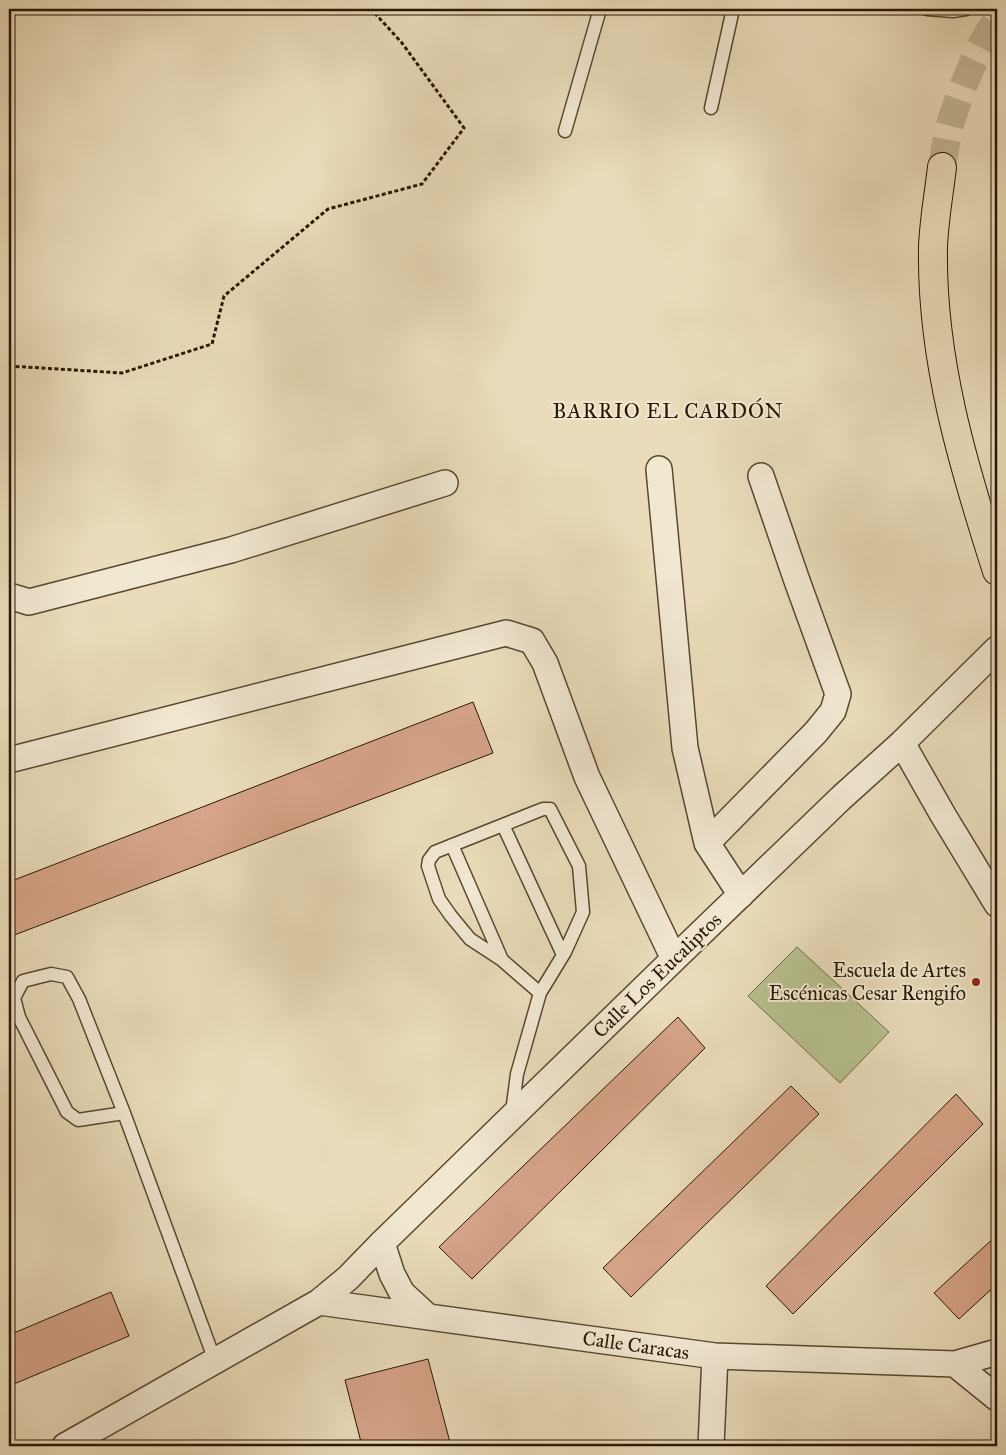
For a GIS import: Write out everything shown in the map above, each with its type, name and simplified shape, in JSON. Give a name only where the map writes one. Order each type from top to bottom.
[{"type":"highway","points":[[942,167],[933,245],[936,319],[942,367],[960,449],[994,561]]},
{"type":"street","points":[[659,468],[685,748],[706,843],[741,895]]},
{"type":"street","points":[[706,843],[816,732],[833,711],[838,694],[761,476]]},
{"type":"street","points":[[9,596],[29,602],[211,555],[446,483]]},
{"type":"street","points":[[9,760],[506,633],[532,641],[544,663],[587,777],[674,959]]},
{"type":"street","name":"Calle Los Eucaliptos","points":[[65,1446],[319,1302],[348,1278],[674,959],[902,743],[997,650]]},
{"type":"street","points":[[902,743],[942,815],[997,904]]},
{"type":"street","points":[[382,1243],[392,1274],[402,1293],[428,1317]]},
{"type":"street","name":"Calle Caracas","points":[[319,1302],[715,1356],[955,1364],[997,1352]]},
{"type":"street","points":[[711,1446],[715,1356]]},
{"type":"street","points":[[955,1364],[997,1398]]},
{"type":"lane","points":[[565,131],[600,9]]},
{"type":"lane","points":[[711,108],[733,9]]},
{"type":"lane","points":[[927,9],[953,11],[966,9]]},
{"type":"lane","points":[[511,1117],[518,1074],[540,993],[563,955],[583,912],[579,866],[550,809],[543,809],[434,852],[428,866],[439,899],[470,939],[502,960],[540,993]]},
{"type":"lane","points":[[503,824],[563,955]]},
{"type":"lane","points":[[452,845],[502,960]]},
{"type":"lane","points":[[124,1113],[78,1120],[67,1112],[19,1017],[14,998],[23,981],[50,974],[67,977],[79,999],[124,1113],[215,1361]]},
{"type":"path","points":[[9,366],[122,374],[212,344],[224,296],[328,209],[422,184],[464,128],[402,42],[371,9]]},
{"type":"green space","points":[[797,947],[889,1032],[840,1083],[748,996]]},
{"type":"building","points":[[473,702],[493,753],[9,937],[9,882]]},
{"type":"building","points":[[678,1017],[705,1048],[472,1279],[439,1247]]},
{"type":"building","points":[[791,1086],[819,1114],[631,1297],[603,1268]]},
{"type":"building","points":[[956,1094],[983,1124],[793,1314],[766,1286]]},
{"type":"building","points":[[997,1235],[997,1284],[959,1319],[934,1293]]},
{"type":"building","points":[[111,1292],[129,1336],[9,1386],[9,1335]]},
{"type":"building","points":[[428,1359],[451,1446],[362,1446],[345,1380]]},
{"type":"tunnel","points":[[942,167],[950,124],[971,67],[983,42],[997,20]]},
{"type":"place","name":"Escuela de Artes Escénicas Cesar Rengifo","points":[[976,982]]},
{"type":"district","name":"BARRIO EL CARDÓN","points":[[668,411]]}]
